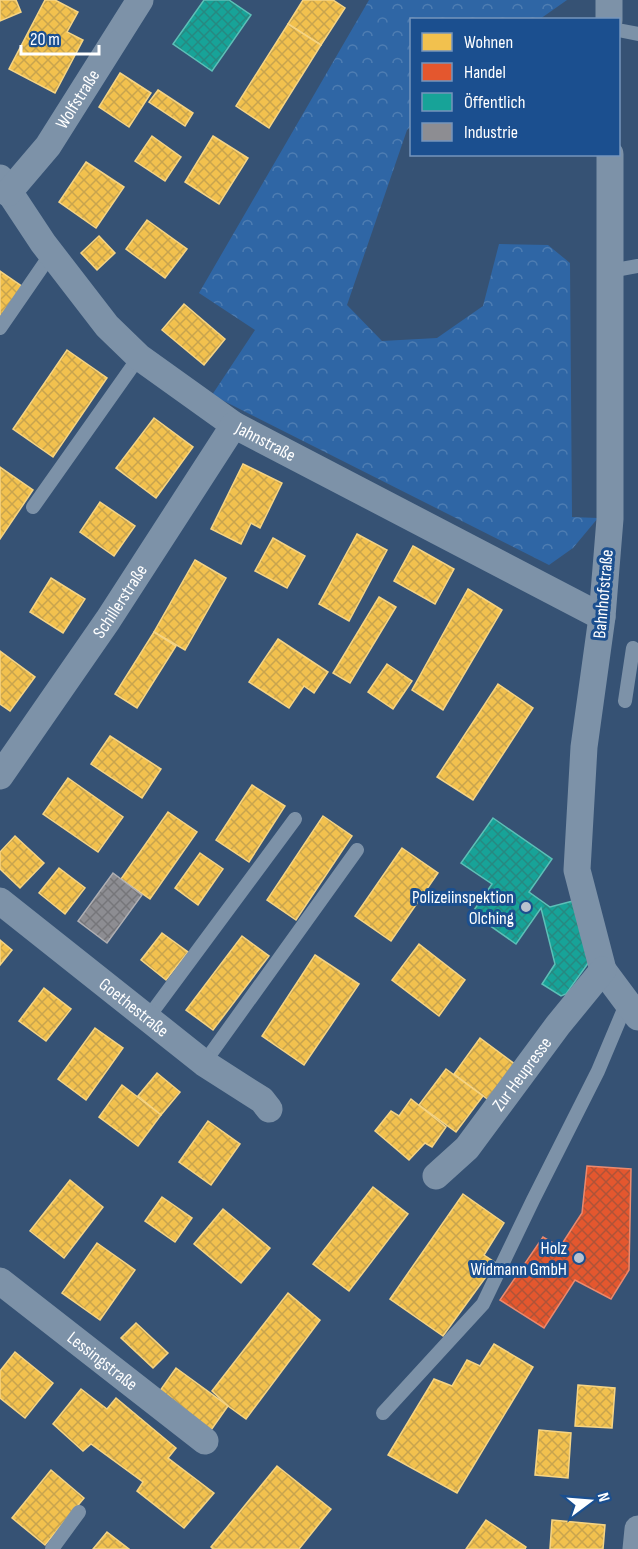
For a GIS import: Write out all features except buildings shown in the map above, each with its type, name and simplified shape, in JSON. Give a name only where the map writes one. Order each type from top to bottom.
[{"type":"street","name":"Wolfstraße","points":[[3,192],[48,146],[140,0]]},
{"type":"street","points":[[609,0],[609,18]]},
{"type":"street","name":"Bahnhofstraße","points":[[610,156],[610,519],[602,617],[584,747],[577,870],[603,970],[633,1010]]},
{"type":"street","name":"Jahnstraße","points":[[3,192],[107,326],[140,357],[234,425],[602,617]]},
{"type":"street","name":"Schillerstraße","points":[[0,776],[108,620],[234,425]]},
{"type":"street","name":"Goethestraße","points":[[0,901],[147,1019],[204,1063],[262,1100],[269,1109]]},
{"type":"street","name":"Zur Heupresse","points":[[436,1176],[467,1148],[558,1025],[603,970]]},
{"type":"street","name":"Lessingstraße","points":[[0,1281],[205,1441]]},
{"type":"street","points":[[636,1549],[638,1529]]},
{"type":"lane","points":[[620,30],[638,34]]},
{"type":"lane","points":[[0,328],[51,254]]},
{"type":"lane","points":[[610,271],[638,266]]},
{"type":"lane","points":[[33,507],[140,357]]},
{"type":"lane","points":[[625,701],[633,648]]},
{"type":"lane","points":[[147,1019],[295,819]]},
{"type":"lane","points":[[204,1063],[357,850]]},
{"type":"lane","points":[[382,1413],[483,1304],[598,1071],[633,1010]]},
{"type":"lane","points":[[52,1549],[79,1512]]},
{"type":"green space","points":[[369,0],[567,0],[541,18],[410,18],[410,127],[407,130],[347,305],[382,341],[437,338],[483,306],[499,244],[548,245],[570,263],[572,517],[598,518],[573,548],[549,565],[212,395],[255,330],[199,293]]},
{"type":"place","name":"Polizeiinspektion Olching","points":[[526,907]]},
{"type":"place","name":"Holz Widmann GmbH","points":[[579,1258]]}]
